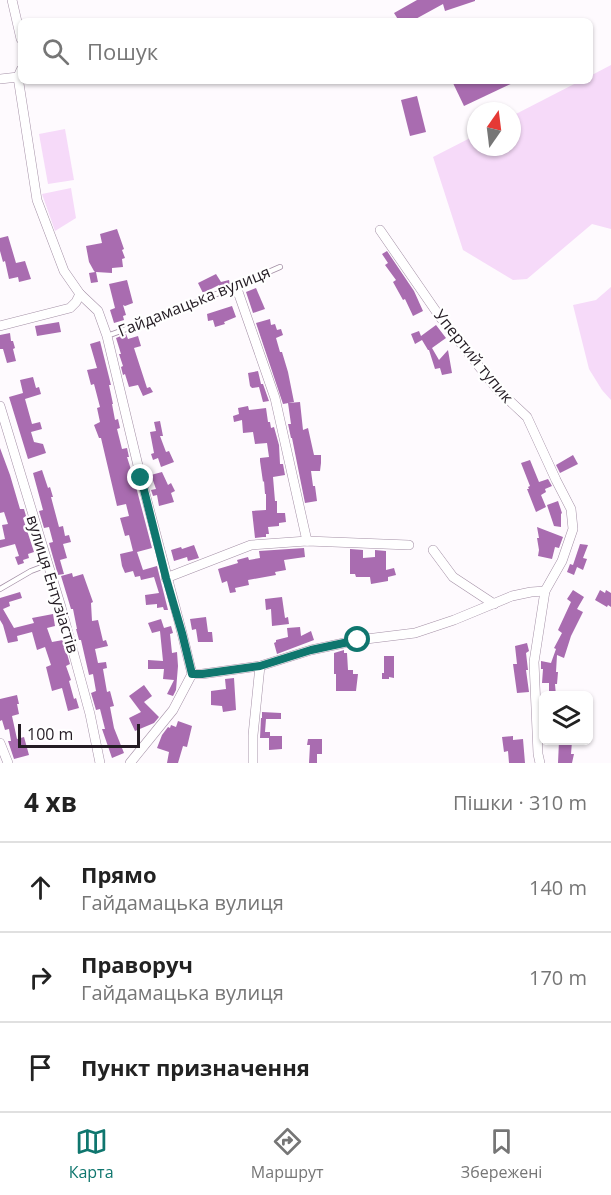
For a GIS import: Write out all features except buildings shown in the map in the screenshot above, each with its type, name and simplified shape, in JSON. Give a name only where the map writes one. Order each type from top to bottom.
[{"type":"street","points":[[12,0],[18,26]]},
{"type":"street","points":[[0,79],[18,74]]},
{"type":"street","name":"Гайдамацька вулиця","points":[[21,84],[37,200],[64,271],[80,294],[98,311],[107,336],[138,467],[192,674]]},
{"type":"street","name":"Упертий тупик","points":[[380,230],[440,317],[496,388],[527,417],[571,509],[573,530],[562,561],[545,591],[534,662],[540,763]]},
{"type":"street","points":[[236,286],[275,398],[307,541]]},
{"type":"street","points":[[0,326],[70,308],[80,294]]},
{"type":"street","name":"вулиця Ентузіастів","points":[[0,406],[61,607],[90,714],[100,763]]},
{"type":"street","points":[[166,578],[251,545],[307,541],[409,545]]},
{"type":"street","points":[[433,550],[453,577],[494,604]]},
{"type":"street","points":[[130,763],[173,710],[192,674],[260,666],[311,650],[358,640],[415,633],[512,596],[545,591]]},
{"type":"street","points":[[253,763],[253,735],[260,666]]},
{"type":"street","points":[[0,743],[8,763]]},
{"type":"lane","name":"Гайдамацька вулиця","points":[[107,336],[165,315],[280,267]]},
{"type":"lane","points":[[0,589],[31,571],[47,565]]},
{"type":"shaded area","points":[[611,65],[611,229],[592,224],[527,279],[513,280],[463,250],[433,157],[467,140],[467,156],[521,156],[521,111],[574,84],[593,84],[593,74]]},
{"type":"shaded area","points":[[65,129],[74,180],[48,184],[39,134]]},
{"type":"shaded area","points":[[71,188],[76,218],[55,231],[42,194]]},
{"type":"shaded area","points":[[611,287],[611,400],[589,369],[573,305],[596,300]]},
{"type":"route","points":[[141,478],[192,674],[260,666],[311,650],[358,640]]}]
